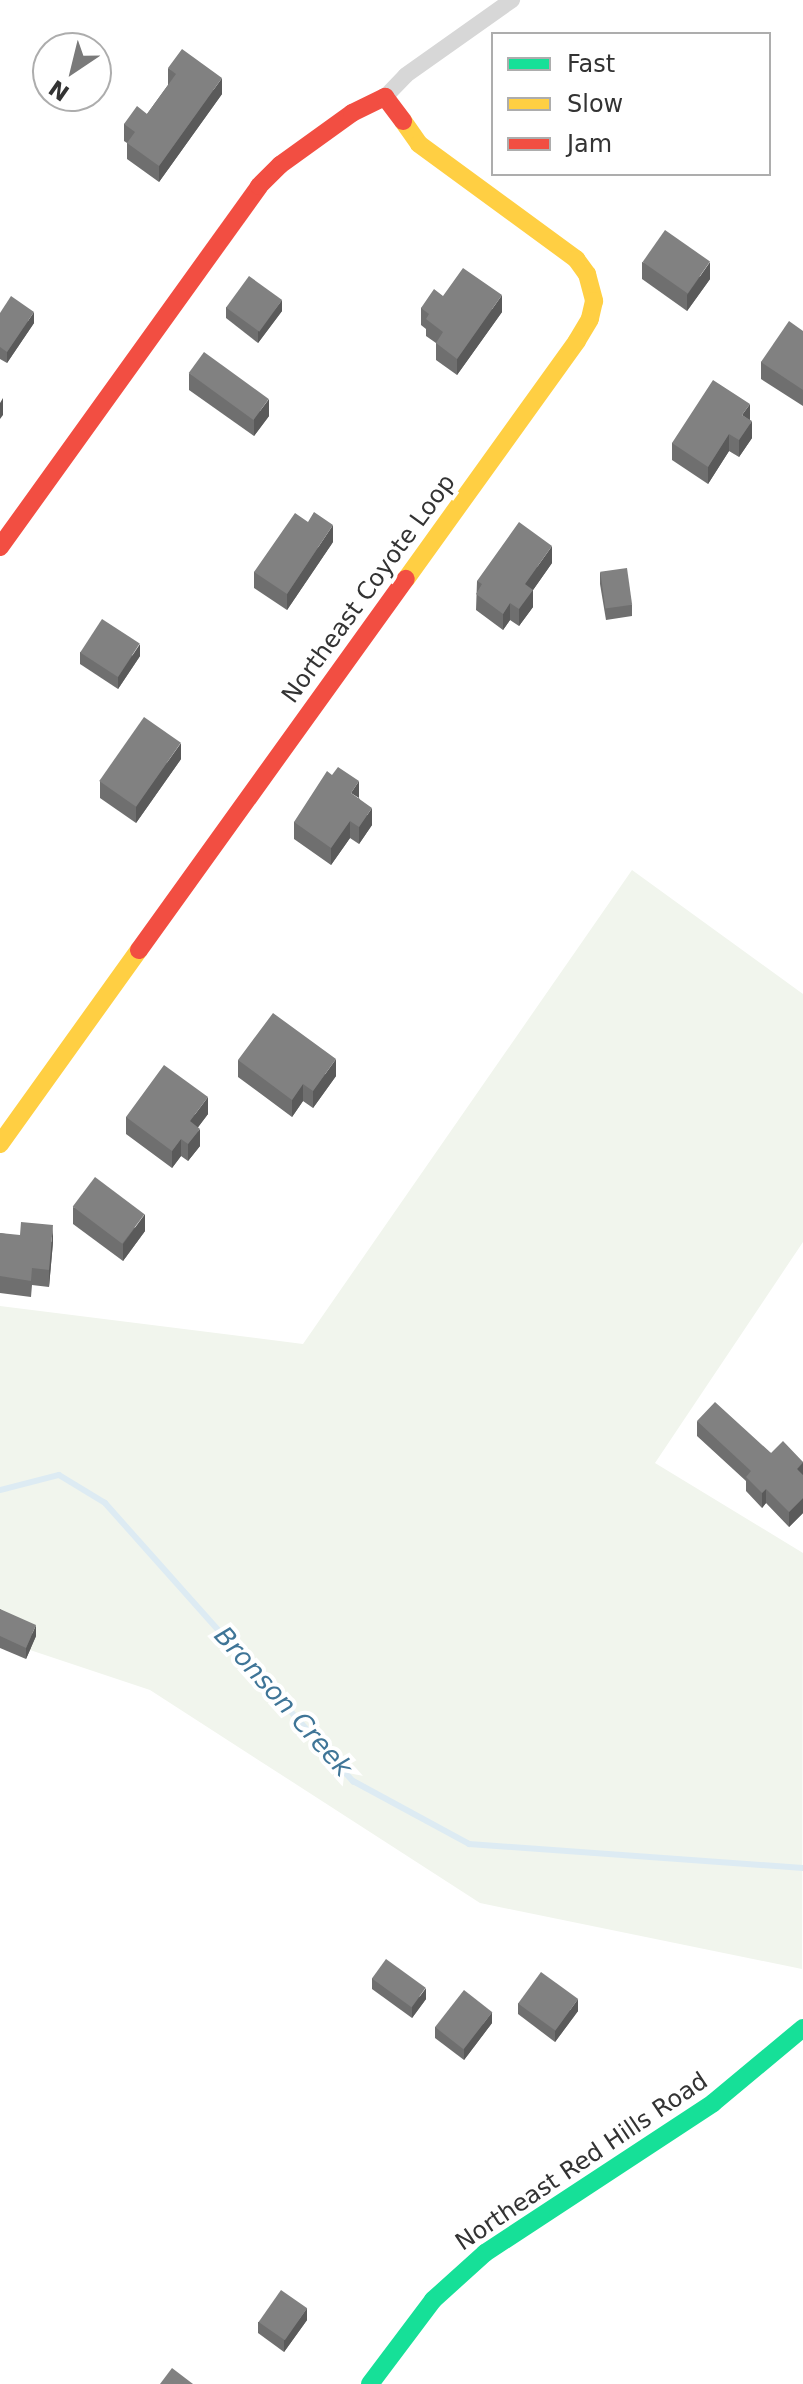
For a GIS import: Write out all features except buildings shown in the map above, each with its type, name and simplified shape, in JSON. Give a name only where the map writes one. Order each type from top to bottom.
[{"type":"street","points":[[0,547],[259,186],[280,165],[352,113],[385,97],[406,75],[512,0]]},
{"type":"street","name":"Northeast Coyote Loop","points":[[0,1144],[590,319],[594,301],[592,286],[576,259],[419,144],[385,97]]},
{"type":"street","name":"Northeast Red Hills Road","points":[[373,2383],[433,2300],[485,2253],[713,2103],[776,2054],[803,2028]]},
{"type":"shaded area","points":[[632,870],[803,994],[803,1242],[655,1463],[803,1553],[802,1969],[480,1903],[150,1690],[15,1645],[0,1646],[0,1306],[303,1344]]},
{"type":"waterway","name":"Bronson Creek","points":[[0,1490],[59,1475],[105,1503],[353,1781],[469,1844],[803,1868]]},
{"type":"traffic: fast","points":[[370,2384],[433,2300],[485,2253],[713,2103],[803,2028]]},
{"type":"traffic: slow","points":[[403,121],[419,144],[576,259],[587,274],[594,301],[590,319],[577,341],[406,579]]},
{"type":"traffic: slow","points":[[0,1144],[139,950]]},
{"type":"traffic: jam","points":[[0,547],[259,186],[280,165],[352,113],[385,97],[403,121]]},
{"type":"traffic: jam","points":[[139,950],[406,579]]}]
